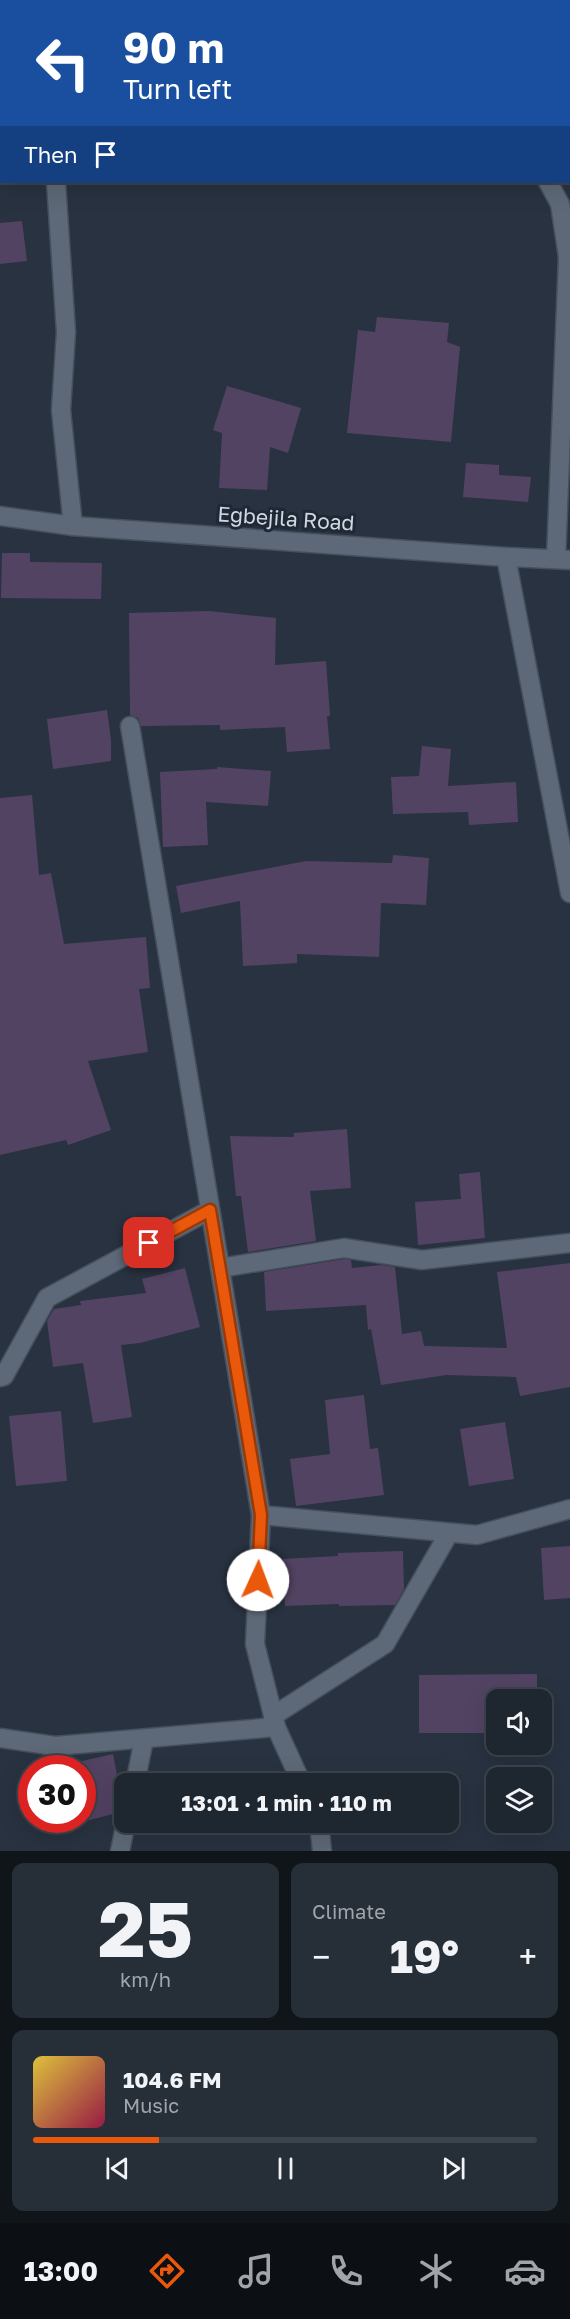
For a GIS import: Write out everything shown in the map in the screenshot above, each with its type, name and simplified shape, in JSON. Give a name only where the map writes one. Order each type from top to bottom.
[{"type":"street","points":[[56,183],[66,332],[61,410],[73,526]]},
{"type":"street","points":[[549,183],[560,204],[569,257],[563,559]]},
{"type":"street","name":"Egbejila Road","points":[[0,516],[73,526],[506,557],[563,559]]},
{"type":"street","points":[[506,557],[570,893]]},
{"type":"street","points":[[130,726],[261,1515],[255,1644],[275,1722],[297,1773]]},
{"type":"street","points":[[0,1377],[4,1376],[47,1298],[210,1210]]},
{"type":"street","points":[[220,1268],[344,1248],[422,1260],[570,1243]]},
{"type":"street","points":[[261,1515],[477,1536],[570,1509]]},
{"type":"street","points":[[0,1738],[55,1746],[275,1722],[385,1644],[449,1533]]},
{"type":"street","points":[[137,1773],[144,1738]]},
{"type":"street","points":[[120,1851],[124,1833]]},
{"type":"street","points":[[320,1833],[322,1851]]},
{"type":"building","points":[[22,221],[27,261],[0,264],[0,223]]},
{"type":"building","points":[[377,317],[449,323],[447,342],[460,347],[451,442],[347,433],[358,330],[375,332]]},
{"type":"building","points":[[227,386],[301,408],[288,453],[270,447],[267,490],[219,488],[222,433],[213,430]]},
{"type":"building","points":[[466,463],[499,465],[499,475],[531,477],[528,502],[463,497]]},
{"type":"building","points":[[2,553],[30,553],[30,562],[102,563],[101,599],[1,598]]},
{"type":"building","points":[[209,611],[276,618],[275,665],[326,661],[330,749],[287,752],[285,727],[220,730],[220,725],[141,726],[138,718],[130,715],[129,613]]},
{"type":"building","points":[[107,710],[111,761],[53,769],[47,719]]},
{"type":"building","points":[[422,746],[451,749],[448,786],[516,782],[518,822],[469,825],[468,812],[393,814],[391,777],[419,776]]},
{"type":"building","points":[[217,767],[271,771],[268,806],[206,802],[208,845],[163,847],[160,772],[217,769]]},
{"type":"building","points":[[32,795],[39,875],[51,873],[64,944],[146,937],[150,988],[139,989],[148,1052],[88,1061],[111,1130],[68,1145],[66,1140],[0,1155],[0,798]]},
{"type":"building","points":[[393,855],[429,858],[426,905],[381,903],[379,957],[297,954],[297,963],[243,966],[240,901],[181,913],[176,886],[306,861],[392,863]]},
{"type":"building","points":[[347,1129],[351,1188],[310,1191],[316,1241],[248,1252],[241,1196],[236,1196],[230,1136],[294,1137],[294,1133]]},
{"type":"building","points":[[480,1172],[485,1238],[418,1245],[415,1202],[461,1199],[459,1174]]},
{"type":"building","points":[[344,1259],[351,1260],[352,1268],[381,1265],[395,1267],[402,1334],[421,1331],[424,1346],[507,1348],[497,1272],[570,1263],[570,1387],[520,1396],[516,1377],[446,1375],[381,1385],[371,1329],[368,1330],[366,1305],[266,1311],[264,1272]]},
{"type":"building","points":[[185,1268],[200,1327],[140,1343],[121,1345],[132,1417],[93,1423],[83,1363],[53,1367],[47,1321],[54,1309],[81,1305],[80,1301],[146,1293],[142,1279]]},
{"type":"building","points":[[364,1395],[370,1449],[378,1448],[384,1495],[296,1506],[290,1459],[330,1454],[325,1400]]},
{"type":"building","points":[[61,1411],[67,1481],[16,1486],[9,1416]]},
{"type":"building","points":[[505,1422],[514,1479],[469,1486],[460,1429]]},
{"type":"building","points":[[570,1546],[570,1598],[544,1600],[541,1548]]},
{"type":"building","points":[[403,1551],[404,1589],[395,1605],[285,1606],[283,1559],[338,1556],[338,1553]]},
{"type":"building","points":[[537,1674],[537,1689],[486,1689],[486,1733],[419,1733],[419,1675]]},
{"type":"building","points":[[113,1754],[117,1773],[114,1773],[114,1814],[96,1818],[96,1758]]},
{"type":"route","points":[[149,1243],[210,1210],[261,1515],[258,1580]]}]
